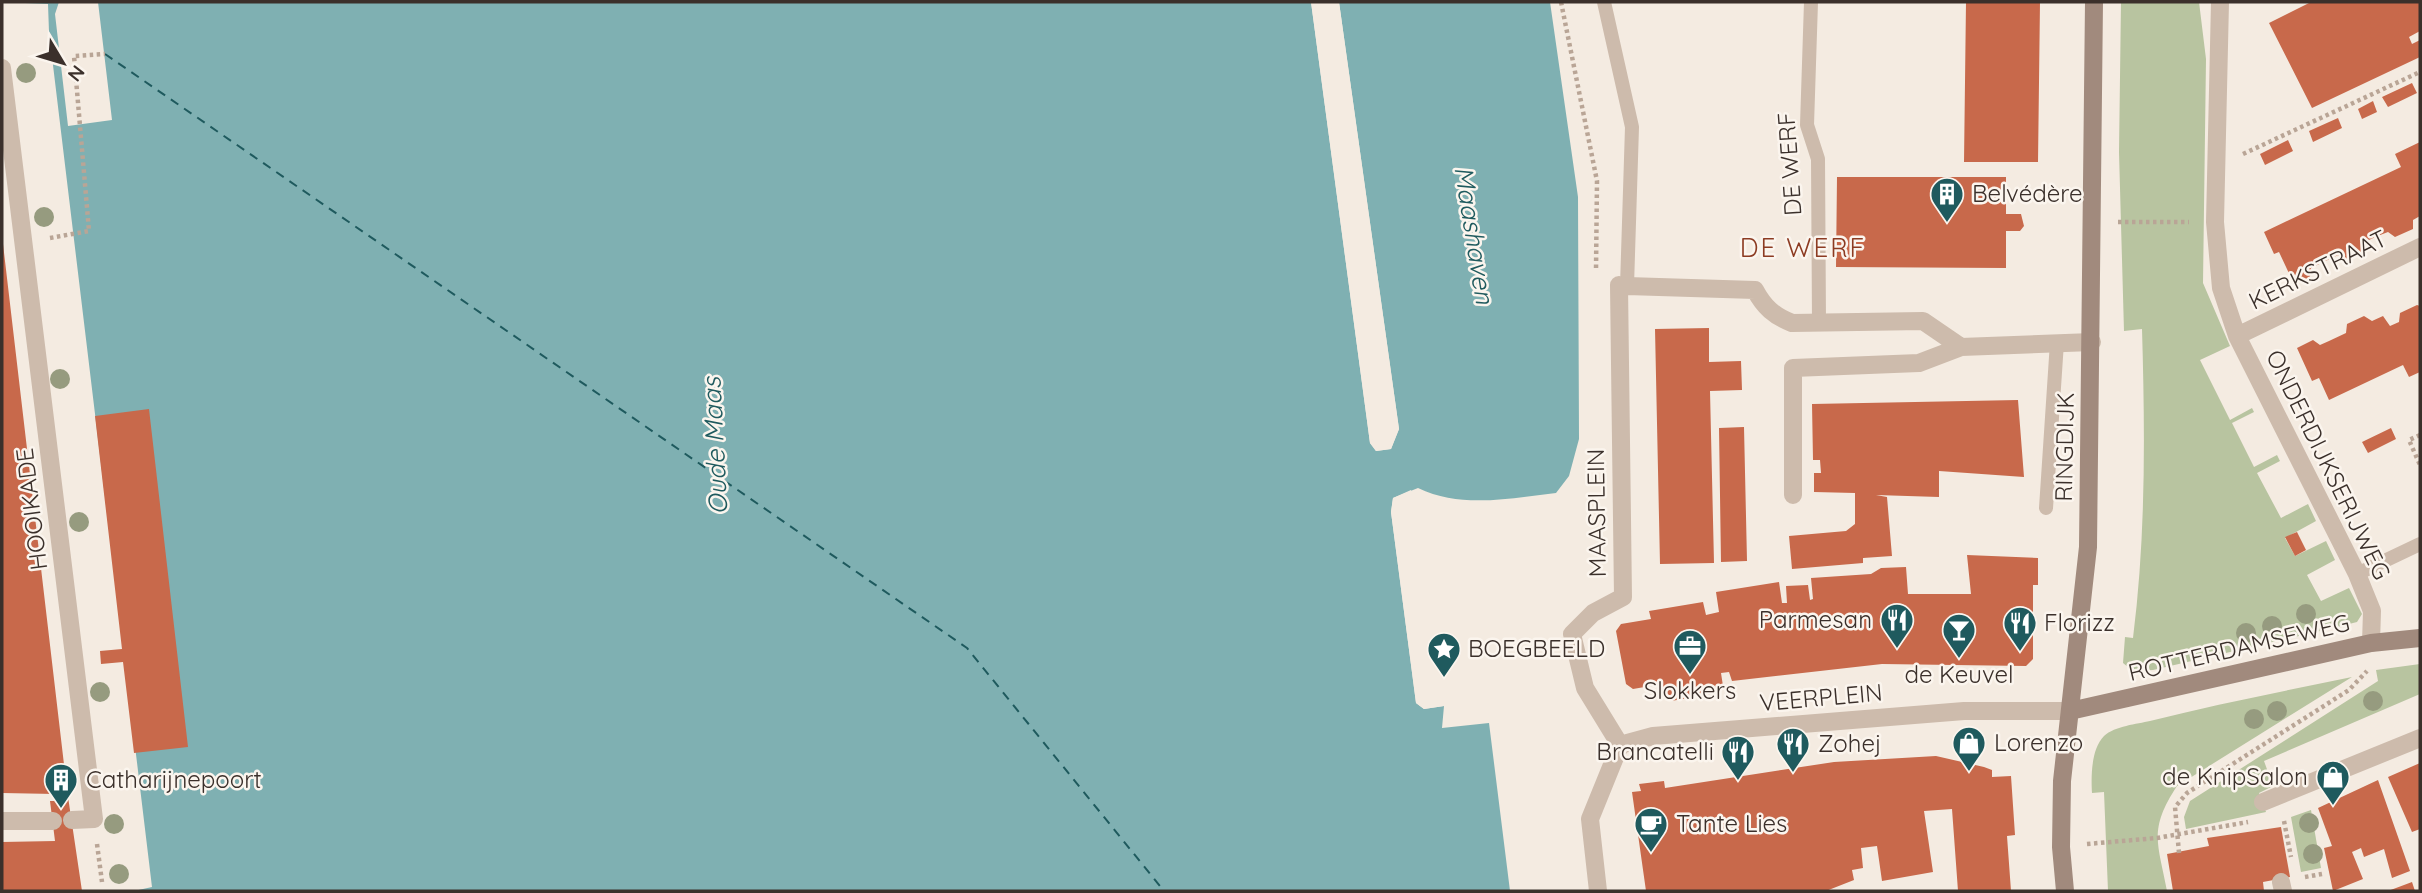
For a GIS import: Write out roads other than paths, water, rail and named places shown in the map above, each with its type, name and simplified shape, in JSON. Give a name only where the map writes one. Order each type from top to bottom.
[{"type":"main road","name":"RINGDIJK","points":[[2065,891],[2061,813],[2088,547],[2094,2]]},
{"type":"main road","name":"ROTTERDAMSEWEG","points":[[2070,711],[2371,643],[2420,638]]},
{"type":"street","name":"ONDERDIJKSERIJWEG","points":[[2220,2],[2215,222],[2221,288],[2237,336],[2357,574],[2372,611],[2371,643]]},
{"type":"street","name":"HOOIKADE","points":[[2,68],[94,819],[72,820]]},
{"type":"street","name":"KERKSTRAAT","points":[[2237,336],[2420,247]]},
{"type":"street","points":[[1623,285],[1755,290],[1763,305],[1778,318],[1792,323],[1923,321],[1961,347]]},
{"type":"street","name":"MAASPLEIN","points":[[1620,745],[1585,688],[1572,634],[1593,613],[1623,597],[1623,285]]},
{"type":"street","points":[[1793,495],[1793,368],[1919,363],[1961,347],[2092,342]]},
{"type":"street","name":"VEERPLEIN","points":[[1620,745],[1653,736],[1964,711],[2070,711]]},
{"type":"street","points":[[2270,800],[2420,738]]},
{"type":"street","points":[[1598,891],[1590,819],[1620,745]]},
{"type":"street","points":[[2,821],[53,821]]},
{"type":"lane","points":[[1604,2],[1632,127],[1623,285]]},
{"type":"lane","name":"DE WERF","points":[[1811,2],[1807,125],[1818,159],[1819,322]]},
{"type":"lane","name":"RINGDIJK","points":[[2046,508],[2057,342]]},
{"type":"lane","points":[[2357,574],[2420,544]]},
{"type":"water","points":[[2,2],[1311,2],[1370,443],[1376,451],[1391,449],[1399,429],[1339,2],[1550,2],[1578,197],[1579,439],[1569,476],[1556,493],[1503,499],[1452,498],[1418,488],[1393,498],[1391,512],[1416,703],[1424,709],[1444,706],[1442,728],[1489,723],[1510,891],[134,891],[152,887],[49,32],[48,4]]},
{"type":"place","name":"Belvédère","points":[[1947,224]]},
{"type":"place","name":"Parmesan","points":[[1897,650]]},
{"type":"place","name":"Florizz","points":[[2020,653]]},
{"type":"place","name":"de Keuvel","points":[[1959,660]]},
{"type":"place","name":"Slokkers","points":[[1690,676]]},
{"type":"place","name":"BOEGBEELD","points":[[1444,679]]},
{"type":"place","name":"Lorenzo","points":[[1969,773]]},
{"type":"place","name":"Zohej","points":[[1793,774]]},
{"type":"place","name":"Brancatelli","points":[[1738,782]]},
{"type":"place","name":"de KnipSalon","points":[[2333,807]]},
{"type":"place","name":"Catharijnepoort","points":[[61,810]]},
{"type":"place","name":"Tante Lies","points":[[1651,854]]},
{"type":"district","name":"DE WERF","points":[[1803,248]]},
{"type":"water label","name":"Maashaven","points":[[1474,235]]},
{"type":"water label","name":"Oude Maas","points":[[715,446]]}]
